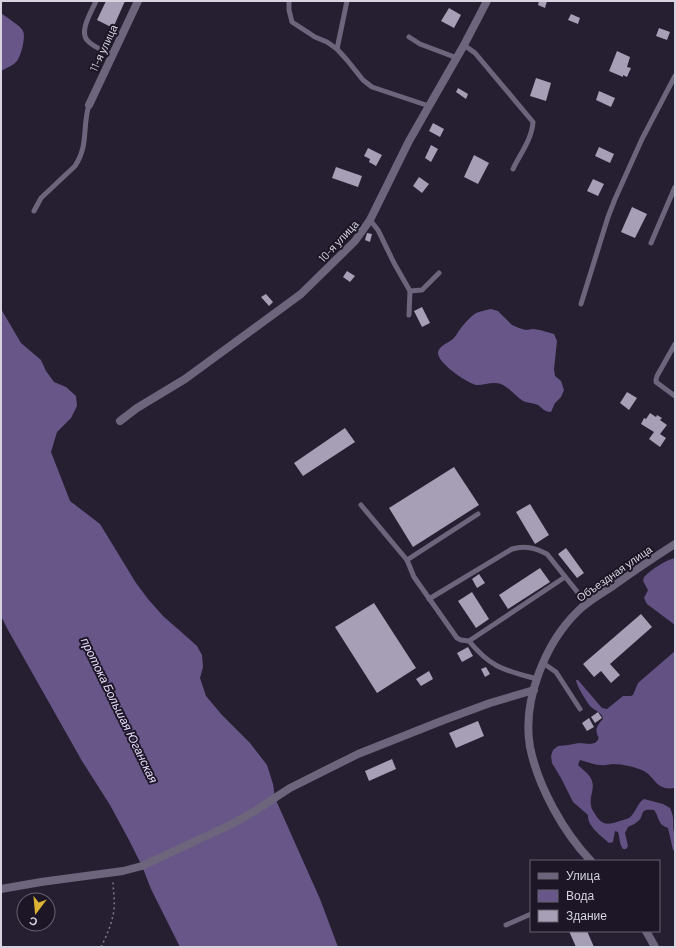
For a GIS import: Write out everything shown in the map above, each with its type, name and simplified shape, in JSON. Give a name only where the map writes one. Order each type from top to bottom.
[{"type":"street","name":"11-я улица","points":[[89,105],[138,1]]},
{"type":"street","name":"10-я улица","points":[[120,421],[137,408],[185,379],[301,294],[355,241],[370,220],[409,141],[457,58],[487,1]]},
{"type":"street","name":"Объездная улица","points":[[590,860],[574,842],[564,826],[547,796],[535,767],[528,729],[529,714],[537,678],[552,645],[570,620],[587,604],[675,544]]},
{"type":"street","points":[[1,889],[63,878],[112,873],[142,866],[232,824],[290,788],[358,754],[490,703],[534,690]]},
{"type":"street","points":[[646,932],[654,947]]},
{"type":"lane","points":[[96,1],[84,33],[88,42],[112,55]]},
{"type":"lane","points":[[289,1],[289,10],[292,22],[337,49],[363,80],[372,87],[429,106]]},
{"type":"lane","points":[[337,49],[347,1]]},
{"type":"lane","points":[[409,37],[420,44],[457,58]]},
{"type":"lane","points":[[464,45],[475,53],[533,122],[527,143],[513,169]]},
{"type":"lane","points":[[580,304],[615,199],[642,139],[675,76]]},
{"type":"lane","points":[[34,211],[41,198],[75,166],[82,154],[89,105]]},
{"type":"lane","points":[[651,243],[675,187]]},
{"type":"lane","points":[[370,220],[378,230],[410,291],[409,315]]},
{"type":"lane","points":[[410,291],[422,290],[439,273]]},
{"type":"lane","points":[[675,344],[657,376],[656,382],[675,396]]},
{"type":"lane","points":[[361,505],[407,560],[414,577],[457,638],[468,641],[485,658],[500,667],[537,678]]},
{"type":"lane","points":[[407,560],[478,514]]},
{"type":"lane","points":[[429,599],[512,549],[520,546],[526,546],[546,554],[587,604]]},
{"type":"lane","points":[[468,641],[566,578]]},
{"type":"lane","points":[[543,663],[556,672],[580,709]]},
{"type":"lane","points":[[506,925],[530,914]]},
{"type":"path","points":[[101,947],[108,932],[114,908],[112,873]]},
{"type":"shaded area","points":[[675,558],[675,625],[647,604],[644,598],[648,590],[643,581],[644,577],[654,568]]},
{"type":"shaded area","points":[[675,651],[675,788],[664,788],[644,771],[629,766],[617,764],[598,765],[580,760],[578,765],[588,774],[591,779],[593,787],[591,807],[603,823],[609,824],[629,818],[644,799],[663,804],[670,808],[673,815],[675,851],[673,850],[668,828],[660,823],[654,810],[645,810],[642,813],[640,820],[628,827],[625,833],[628,846],[626,849],[623,849],[618,832],[615,831],[613,842],[609,843],[592,827],[588,819],[588,815],[573,802],[552,763],[551,756],[553,750],[558,746],[579,743],[595,743],[599,737],[597,734],[597,728],[603,719],[600,713],[590,706],[580,690],[576,680],[578,680],[602,708],[607,709],[623,696],[633,695],[638,683]]},
{"type":"water","points":[[1,13],[23,31],[24,38],[19,59],[11,66],[1,71]]},
{"type":"water","name":"протока Большая Юганская","points":[[1,309],[21,343],[41,360],[46,371],[54,382],[66,387],[76,396],[77,406],[71,418],[57,432],[51,452],[70,501],[100,524],[136,583],[148,599],[163,616],[197,646],[202,655],[203,667],[200,678],[206,696],[222,715],[250,743],[267,765],[273,784],[275,798],[320,899],[338,947],[180,947],[151,889],[142,866],[129,840],[110,805],[82,761],[8,630],[1,616]]},
{"type":"water","points":[[491,309],[498,311],[512,325],[519,328],[526,330],[540,330],[554,334],[557,341],[554,369],[555,376],[561,381],[564,390],[551,412],[546,411],[538,405],[523,401],[501,384],[492,383],[477,385],[467,381],[447,367],[439,356],[439,350],[454,338],[472,316],[478,312]]},
{"type":"building","points":[[106,1],[125,1],[113,28],[97,20]]},
{"type":"building","points":[[539,1],[547,1],[545,8],[538,5]]},
{"type":"building","points":[[449,8],[461,15],[454,28],[441,21]]},
{"type":"building","points":[[571,14],[580,18],[578,24],[568,20]]},
{"type":"building","points":[[659,28],[670,32],[667,40],[656,36]]},
{"type":"building","points":[[617,51],[630,57],[627,67],[631,68],[627,77],[623,75],[623,77],[609,71]]},
{"type":"building","points":[[536,78],[551,83],[546,101],[530,96]]},
{"type":"building","points":[[458,88],[468,94],[466,99],[456,92]]},
{"type":"building","points":[[599,91],[615,98],[611,107],[596,100]]},
{"type":"building","points":[[433,123],[444,129],[440,137],[429,131]]},
{"type":"building","points":[[431,145],[438,149],[431,162],[425,158]]},
{"type":"building","points":[[599,147],[614,154],[610,163],[595,156]]},
{"type":"building","points":[[368,148],[382,155],[376,166],[369,162],[370,159],[364,156]]},
{"type":"building","points":[[474,155],[489,163],[478,184],[464,177]]},
{"type":"building","points":[[336,167],[362,176],[358,187],[332,178]]},
{"type":"building","points":[[419,177],[429,184],[422,193],[413,186]]},
{"type":"building","points":[[593,179],[604,184],[598,196],[587,191]]},
{"type":"building","points":[[632,207],[647,214],[635,238],[621,232]]},
{"type":"building","points":[[367,233],[372,234],[370,242],[365,240]]},
{"type":"building","points":[[347,271],[355,276],[350,282],[343,277]]},
{"type":"building","points":[[266,294],[273,302],[269,306],[261,297]]},
{"type":"building","points":[[422,307],[430,323],[422,327],[414,311]]},
{"type":"building","points":[[627,392],[637,398],[629,410],[620,403]]},
{"type":"building","points":[[650,413],[656,417],[657,415],[662,418],[660,420],[667,425],[660,434],[666,438],[660,447],[649,439],[654,432],[641,424],[644,418],[646,419]]},
{"type":"building","points":[[345,428],[355,442],[303,476],[294,463]]},
{"type":"building","points":[[454,467],[479,505],[413,547],[389,508]]},
{"type":"building","points":[[530,504],[549,535],[535,544],[516,512]]},
{"type":"building","points":[[566,548],[584,573],[577,578],[558,554]]},
{"type":"building","points":[[540,568],[550,582],[508,609],[499,595]]},
{"type":"building","points":[[479,574],[485,583],[477,588],[472,579]]},
{"type":"building","points":[[472,592],[489,619],[476,628],[458,601]]},
{"type":"building","points":[[374,603],[416,668],[377,693],[335,627]]},
{"type":"building","points":[[641,614],[652,627],[610,664],[620,675],[611,683],[601,671],[594,677],[583,664]]},
{"type":"building","points":[[468,647],[473,656],[462,662],[457,653]]},
{"type":"building","points":[[486,667],[490,674],[485,677],[481,669]]},
{"type":"building","points":[[429,671],[433,679],[421,686],[416,679]]},
{"type":"building","points":[[598,712],[602,718],[595,723],[591,717]]},
{"type":"building","points":[[589,718],[594,727],[587,731],[582,723]]},
{"type":"building","points":[[478,721],[484,736],[456,748],[449,733]]},
{"type":"building","points":[[392,759],[396,769],[369,781],[365,771]]},
{"type":"building","points":[[569,932],[587,932],[594,947],[576,947]]}]
